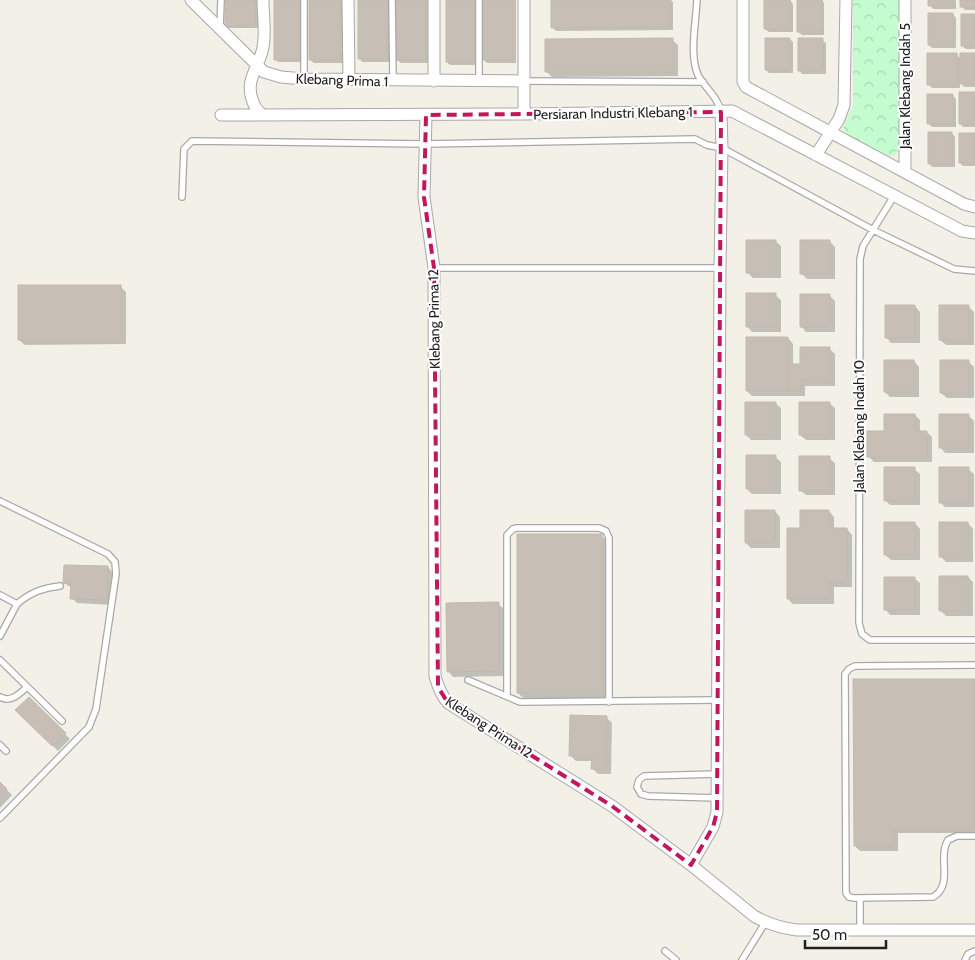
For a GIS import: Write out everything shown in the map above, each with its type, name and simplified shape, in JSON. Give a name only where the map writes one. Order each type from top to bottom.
[{"type":"street","name":"Klebang Prima 1","points":[[191,0],[256,65],[271,75],[304,79],[524,81]]},
{"type":"street","points":[[263,0],[263,48],[251,79],[250,92],[258,112],[263,115]]},
{"type":"street","points":[[348,0],[349,80]]},
{"type":"street","points":[[434,0],[434,81]]},
{"type":"street","points":[[524,0],[524,114]]},
{"type":"street","points":[[743,0],[743,82],[746,87],[964,204],[975,207]]},
{"type":"street","points":[[816,155],[839,119],[844,105],[846,0]]},
{"type":"street","name":"Jalan Klebang Indah 5","points":[[905,0],[905,172]]},
{"type":"street","points":[[691,866],[713,828],[717,812],[716,700],[721,112]]},
{"type":"street","name":"Persiaran Industri Klebang 1","points":[[221,115],[734,112],[962,231],[975,232]]},
{"type":"street","name":"Klebang Prima 12","points":[[426,115],[424,197],[434,268],[435,676],[438,687],[448,703],[612,806],[754,916],[766,923],[780,928],[797,930],[975,930]]},
{"type":"lane","points":[[220,29],[221,0]]},
{"type":"lane","points":[[304,0],[304,79]]},
{"type":"lane","points":[[392,0],[393,81]]},
{"type":"lane","points":[[479,0],[479,81]]},
{"type":"lane","points":[[697,0],[694,54],[697,71],[718,102],[721,112]]},
{"type":"lane","points":[[524,81],[703,82]]},
{"type":"lane","points":[[182,197],[184,150],[192,141],[425,144],[695,139],[707,145],[722,148],[873,230],[954,270],[975,271]]},
{"type":"lane","name":"Jalan Klebang Indah 10","points":[[894,196],[864,246],[860,259],[860,630],[866,638],[876,641],[975,640]]},
{"type":"lane","points":[[434,268],[720,268]]},
{"type":"lane","points":[[0,501],[108,554],[115,562],[116,574],[96,709],[89,727],[0,818]]},
{"type":"lane","points":[[507,696],[507,535],[512,529],[517,528],[599,528],[606,531],[609,538],[610,702]]},
{"type":"lane","points":[[0,636],[17,604],[26,596],[38,590],[60,586]]},
{"type":"lane","points":[[0,595],[17,604]]},
{"type":"lane","points":[[0,660],[62,721]]},
{"type":"lane","points":[[975,665],[855,666],[845,674],[846,893],[849,897],[860,898],[933,897],[943,888],[944,849],[948,840],[957,836],[975,836]]},
{"type":"lane","points":[[468,680],[520,702],[716,700]]},
{"type":"lane","points":[[0,697],[10,700],[28,687]]},
{"type":"lane","points":[[0,745],[6,751]]},
{"type":"lane","points":[[717,774],[644,776],[639,780],[637,787],[640,794],[648,796],[717,798]]},
{"type":"lane","points":[[860,898],[860,930]]},
{"type":"lane","points":[[742,960],[766,923]]},
{"type":"lane","points":[[665,951],[676,960]]},
{"type":"lane","points":[[965,960],[968,954],[975,951]]},
{"type":"highlighted area","points":[[721,112],[717,812],[713,827],[691,865],[612,806],[448,703],[438,687],[434,268],[424,197],[426,115]]},
{"type":"green space","points":[[853,0],[899,0],[899,148],[895,156],[887,156],[845,135],[843,127],[853,106]]},
{"type":"building","points":[[225,0],[255,0],[255,26],[225,26]]},
{"type":"building","points":[[274,0],[301,0],[301,60],[274,60]]},
{"type":"building","points":[[309,0],[340,0],[340,60],[309,60]]},
{"type":"building","points":[[358,0],[387,0],[387,59],[358,59]]},
{"type":"building","points":[[396,0],[426,0],[426,60],[396,60]]},
{"type":"building","points":[[446,0],[475,0],[475,62],[446,62]]},
{"type":"building","points":[[483,0],[513,0],[513,60],[483,60]]},
{"type":"building","points":[[551,0],[670,0],[670,27],[551,28]]},
{"type":"building","points":[[764,0],[790,0],[790,29],[764,29]]},
{"type":"building","points":[[797,0],[822,0],[822,32],[797,32]]},
{"type":"building","points":[[928,0],[953,0],[953,6],[928,6]]},
{"type":"building","points":[[960,0],[975,0],[975,7],[960,7]]},
{"type":"building","points":[[928,13],[953,13],[953,45],[928,45]]},
{"type":"building","points":[[961,14],[975,14],[975,46],[961,46]]},
{"type":"building","points":[[673,38],[673,72],[545,72],[545,39]]},
{"type":"building","points":[[765,38],[790,38],[790,70],[765,70]]},
{"type":"building","points":[[798,38],[823,38],[823,71],[798,71]]},
{"type":"building","points":[[927,53],[957,53],[957,85],[927,85]]},
{"type":"building","points":[[960,53],[975,53],[975,84],[960,84]]},
{"type":"building","points":[[959,92],[975,92],[975,124],[959,124]]},
{"type":"building","points":[[927,94],[953,94],[953,124],[927,124]]},
{"type":"building","points":[[928,132],[952,132],[952,164],[928,164]]},
{"type":"building","points":[[959,133],[975,133],[975,163],[959,163]]},
{"type":"building","points":[[746,240],[776,240],[776,273],[746,273]]},
{"type":"building","points":[[800,240],[830,240],[830,274],[800,274]]},
{"type":"building","points":[[18,285],[121,285],[121,340],[18,340]]},
{"type":"building","points":[[746,293],[776,293],[776,327],[746,327]]},
{"type":"building","points":[[800,294],[830,294],[830,327],[800,327]]},
{"type":"building","points":[[885,305],[915,305],[915,338],[885,338]]},
{"type":"building","points":[[939,305],[969,305],[969,340],[939,340]]},
{"type":"building","points":[[746,337],[788,337],[788,391],[746,391]]},
{"type":"building","points":[[800,347],[830,347],[830,381],[800,381],[800,391],[788,391],[788,364],[800,364]]},
{"type":"building","points":[[884,360],[914,360],[914,392],[884,392]]},
{"type":"building","points":[[940,360],[969,360],[969,393],[940,393]]},
{"type":"building","points":[[745,402],[776,402],[776,435],[745,435]]},
{"type":"building","points":[[799,402],[830,402],[830,435],[799,435]]},
{"type":"building","points":[[884,414],[915,414],[915,431],[927,431],[927,457],[867,457],[867,431],[884,431]]},
{"type":"building","points":[[939,414],[969,414],[969,448],[939,448]]},
{"type":"building","points":[[746,455],[776,455],[776,489],[746,489]]},
{"type":"building","points":[[799,456],[830,456],[830,491],[799,491]]},
{"type":"building","points":[[884,467],[915,467],[915,501],[884,501]]},
{"type":"building","points":[[939,467],[969,467],[969,503],[939,503]]},
{"type":"building","points":[[745,510],[775,510],[775,543],[745,543]]},
{"type":"building","points":[[800,510],[829,510],[829,528],[847,528],[847,582],[829,582],[829,599],[787,599],[787,528],[800,528]]},
{"type":"building","points":[[884,522],[915,522],[915,555],[884,555]]},
{"type":"building","points":[[939,522],[968,522],[968,557],[939,557]]},
{"type":"building","points":[[517,534],[602,534],[602,693],[517,693]]},
{"type":"building","points":[[64,565],[108,566],[107,600],[70,599],[71,584],[63,583]]},
{"type":"building","points":[[939,576],[968,576],[968,611],[939,611]]},
{"type":"building","points":[[884,577],[915,577],[915,610],[884,610]]},
{"type":"building","points":[[499,602],[499,671],[447,672],[446,603]]},
{"type":"building","points":[[853,679],[975,679],[975,828],[893,828],[893,846],[854,846]]},
{"type":"building","points":[[29,697],[66,733],[52,746],[15,710]]},
{"type":"building","points":[[570,715],[607,716],[606,769],[591,769],[592,756],[569,756]]},
{"type":"building","points":[[0,782],[7,789],[0,797]]}]
